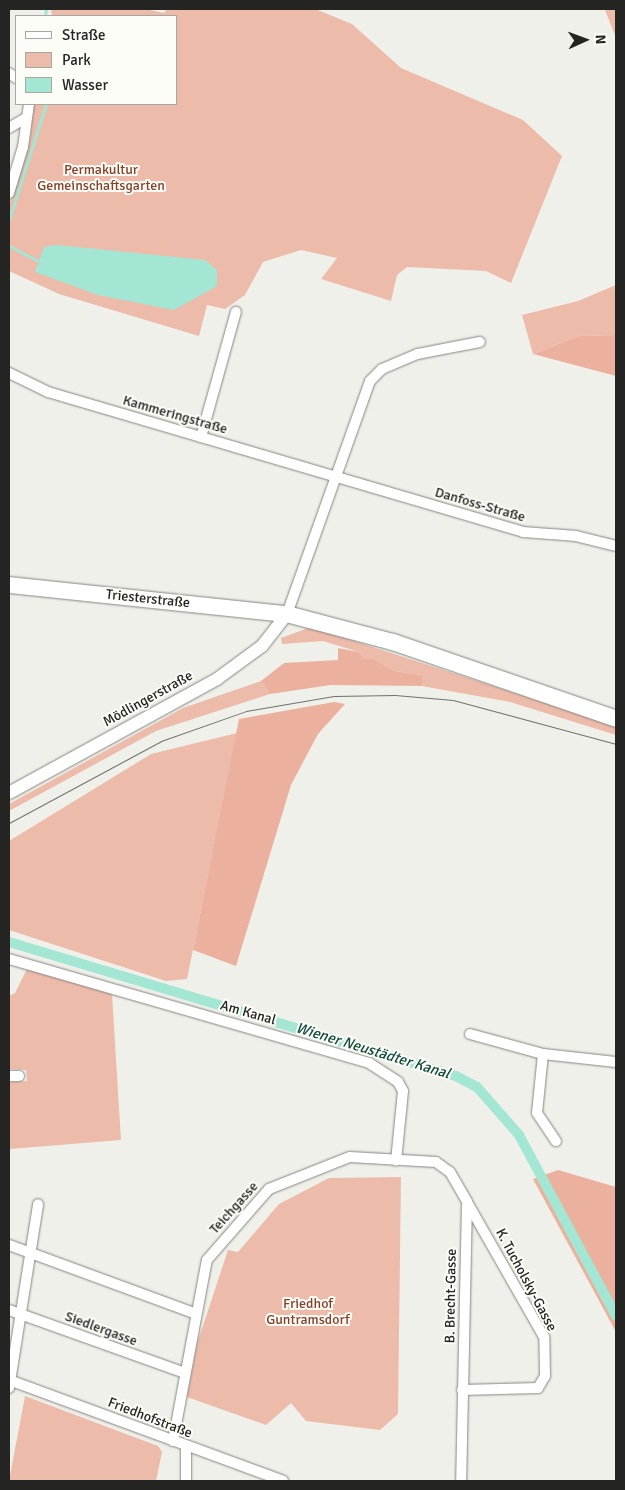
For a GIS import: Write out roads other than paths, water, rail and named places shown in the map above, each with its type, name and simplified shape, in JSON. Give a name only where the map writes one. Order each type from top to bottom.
[{"type":"main road","name":"Triesterstraße","points":[[9,584],[287,614],[393,642],[616,719]]},
{"type":"street","points":[[9,193],[23,147],[29,105]]},
{"type":"street","points":[[9,128],[27,117]]},
{"type":"street","points":[[201,437],[236,312]]},
{"type":"street","points":[[287,614],[370,381],[382,369],[418,354],[480,342]]},
{"type":"street","name":"Kammeringstraße","points":[[9,373],[48,392],[337,478]]},
{"type":"street","name":"Danfoss-Straße","points":[[337,478],[523,532],[576,536],[616,546]]},
{"type":"street","name":"Mödlingerstraße","points":[[9,793],[217,679],[262,646],[287,614]]},
{"type":"street","name":"Am Kanal","points":[[9,958],[369,1063],[398,1082],[403,1091],[396,1161]]},
{"type":"street","points":[[470,1034],[543,1054],[616,1062]]},
{"type":"street","points":[[543,1054],[537,1113],[556,1140]]},
{"type":"street","name":"Teichgasse","points":[[173,1441],[194,1313],[207,1260],[269,1189],[350,1157],[396,1161]]},
{"type":"street","points":[[396,1161],[436,1162],[450,1172],[467,1202]]},
{"type":"street","name":"B. Brecht-Gasse","points":[[461,1481],[467,1202]]},
{"type":"street","name":"K. Tucholsky-Gasse","points":[[462,1390],[538,1388],[546,1376],[544,1337],[467,1202]]},
{"type":"street","points":[[9,1383],[32,1254],[38,1204]]},
{"type":"street","points":[[9,1245],[194,1313]]},
{"type":"street","name":"Siedlergasse","points":[[9,1310],[185,1373]]},
{"type":"street","name":"Friedhofstraße","points":[[9,1383],[283,1481]]},
{"type":"street","points":[[186,1446],[186,1481]]},
{"type":"water","points":[[57,245],[205,260],[217,270],[217,286],[174,310],[98,295],[35,272],[44,247]]},
{"type":"waterway","points":[[45,15],[46,9]]},
{"type":"waterway","points":[[9,219],[46,105]]},
{"type":"waterway","points":[[9,246],[37,260]]},
{"type":"waterway","name":"Wiener Neustädter Kanal","points":[[9,942],[456,1076],[477,1087],[519,1135],[616,1316]]},
{"type":"tram line","points":[[9,823],[161,741],[246,711],[334,696],[395,695],[453,700],[616,744]]},
{"type":"park label","name":"Permakultur Gemeinschaftsgarten","points":[[101,178]]},
{"type":"park label","name":"Friedhof Guntramsdorf","points":[[308,1312]]}]
